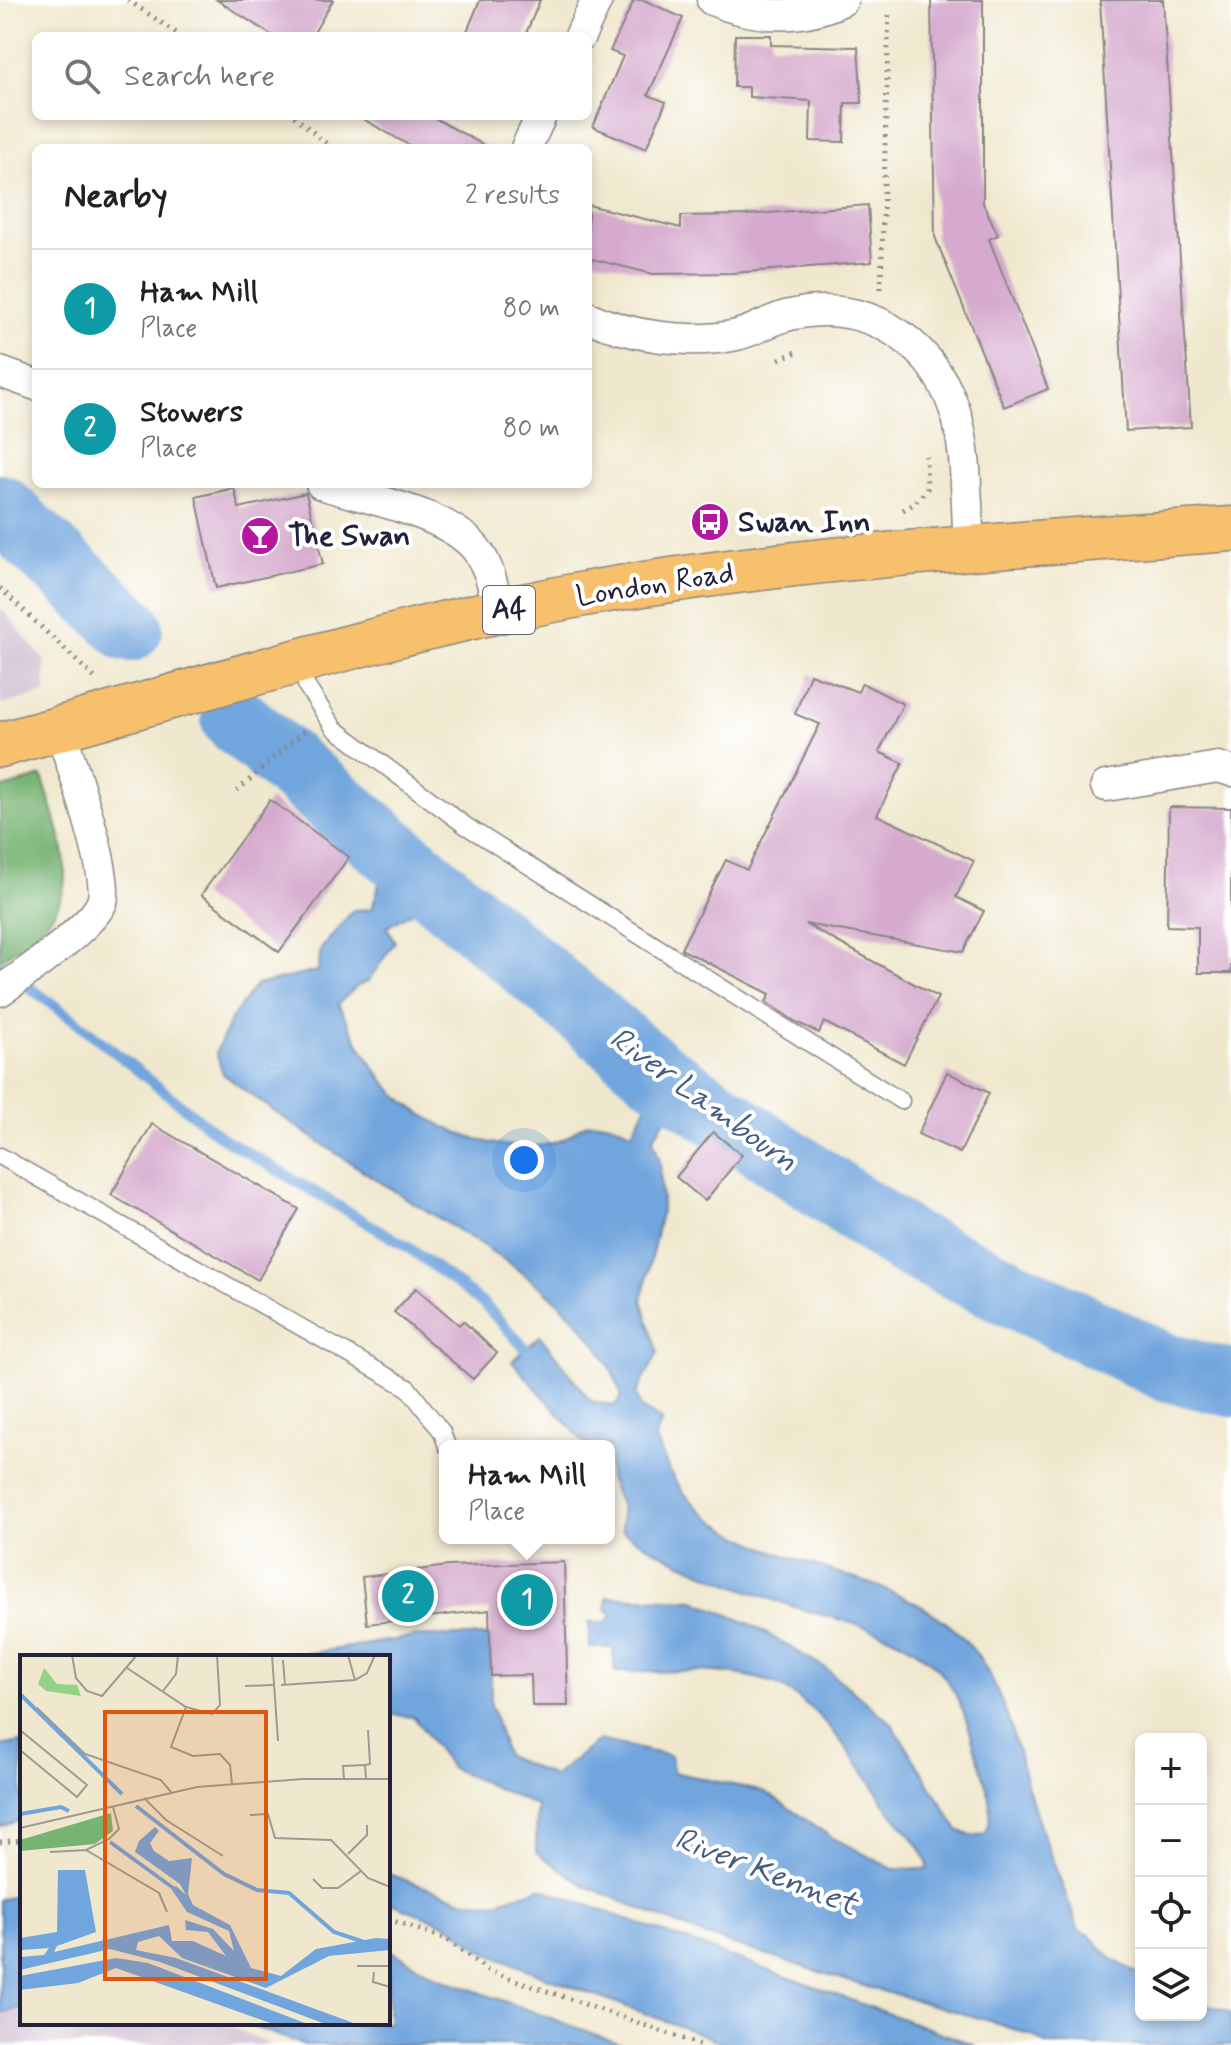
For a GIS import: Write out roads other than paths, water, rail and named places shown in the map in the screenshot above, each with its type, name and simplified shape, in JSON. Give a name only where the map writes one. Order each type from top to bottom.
[{"type":"main road","name":"London Road","points":[[0,745],[299,661],[500,612],[699,577],[969,548],[1231,529]]},
{"type":"street","points":[[582,32],[597,0]]},
{"type":"street","points":[[712,0],[742,12],[763,15],[817,11],[843,0]]},
{"type":"street","points":[[528,144],[539,120]]},
{"type":"street","points":[[592,319],[609,327],[672,337],[733,336],[788,315],[825,310],[878,320],[904,337],[933,369],[954,409],[969,548]]},
{"type":"street","points":[[0,372],[32,384]]},
{"type":"street","points":[[334,488],[428,518],[461,533],[478,551],[490,575],[500,612]]},
{"type":"street","points":[[0,991],[26,974],[94,914],[103,897],[100,864],[60,729]]},
{"type":"street","points":[[1106,786],[1218,767],[1231,771]]},
{"type":"lane","points":[[299,661],[307,687],[334,728],[466,826],[901,1101]]},
{"type":"lane","points":[[0,1156],[408,1388],[445,1440]]},
{"type":"water","name":"River Kennet","points":[[380,881],[414,911],[387,927],[395,942],[368,981],[356,987],[338,1004],[375,1069],[390,1088],[425,1116],[468,1137],[515,1146],[538,1146],[559,1141],[581,1127],[597,1122],[632,1132],[649,1102],[665,1119],[653,1139],[660,1161],[662,1208],[642,1300],[658,1353],[636,1394],[641,1408],[662,1421],[655,1437],[676,1482],[702,1511],[735,1533],[771,1550],[888,1590],[924,1608],[956,1631],[973,1650],[999,1694],[1037,1817],[1079,1931],[1088,1934],[1113,1960],[1135,1972],[1135,2021],[1207,2021],[1207,2004],[1231,2013],[1231,2045],[1047,2045],[1031,2035],[983,2019],[867,1987],[700,1934],[584,1885],[536,1852],[537,1806],[451,1768],[414,1717],[390,1714],[390,1655],[298,1655],[419,1636],[490,1636],[491,1704],[506,1756],[554,1776],[599,1740],[671,1756],[673,1772],[765,1792],[833,1838],[893,1869],[928,1869],[923,1852],[841,1741],[815,1712],[785,1689],[767,1681],[725,1673],[615,1672],[613,1648],[590,1648],[589,1622],[607,1622],[613,1614],[606,1610],[607,1597],[694,1600],[750,1624],[824,1667],[892,1724],[958,1830],[971,1836],[985,1834],[989,1825],[989,1797],[965,1717],[952,1688],[931,1662],[913,1648],[872,1629],[783,1603],[721,1580],[680,1563],[622,1531],[621,1507],[615,1492],[615,1440],[582,1440],[512,1361],[540,1336],[591,1401],[614,1406],[622,1397],[607,1362],[585,1330],[557,1301],[490,1250],[325,1146],[223,1074],[216,1052],[231,1019],[256,985],[318,971],[321,949],[353,910],[372,909]]},
{"type":"water","points":[[20,1742],[20,1821],[0,1827],[0,1746]]},
{"type":"water","points":[[390,1875],[463,1900],[493,1903],[540,1888],[975,2045],[730,2045],[533,1972],[482,1950],[448,1925],[390,1903]]},
{"type":"water","points":[[20,1895],[20,2008],[0,2014],[0,1899]]},
{"type":"water","points":[[390,1950],[438,1977],[624,2045],[305,2045],[248,2025],[390,2025]]},
{"type":"waterway","name":"River Lambourn","points":[[0,508],[129,628]]},
{"type":"waterway","name":"River Lambourn","points":[[235,719],[654,1071],[908,1243],[1165,1367],[1231,1383]]},
{"type":"waterway","points":[[0,966],[77,1022],[221,1137],[408,1247],[485,1305],[535,1359]]},
{"type":"place","name":"Swan Inn","points":[[710,522]]},
{"type":"place","name":"The Swan","points":[[260,536]]},
{"type":"place","name":"Stowers","points":[[408,1596]]},
{"type":"place","name":"Ham Mill","points":[[527,1600]]}]
